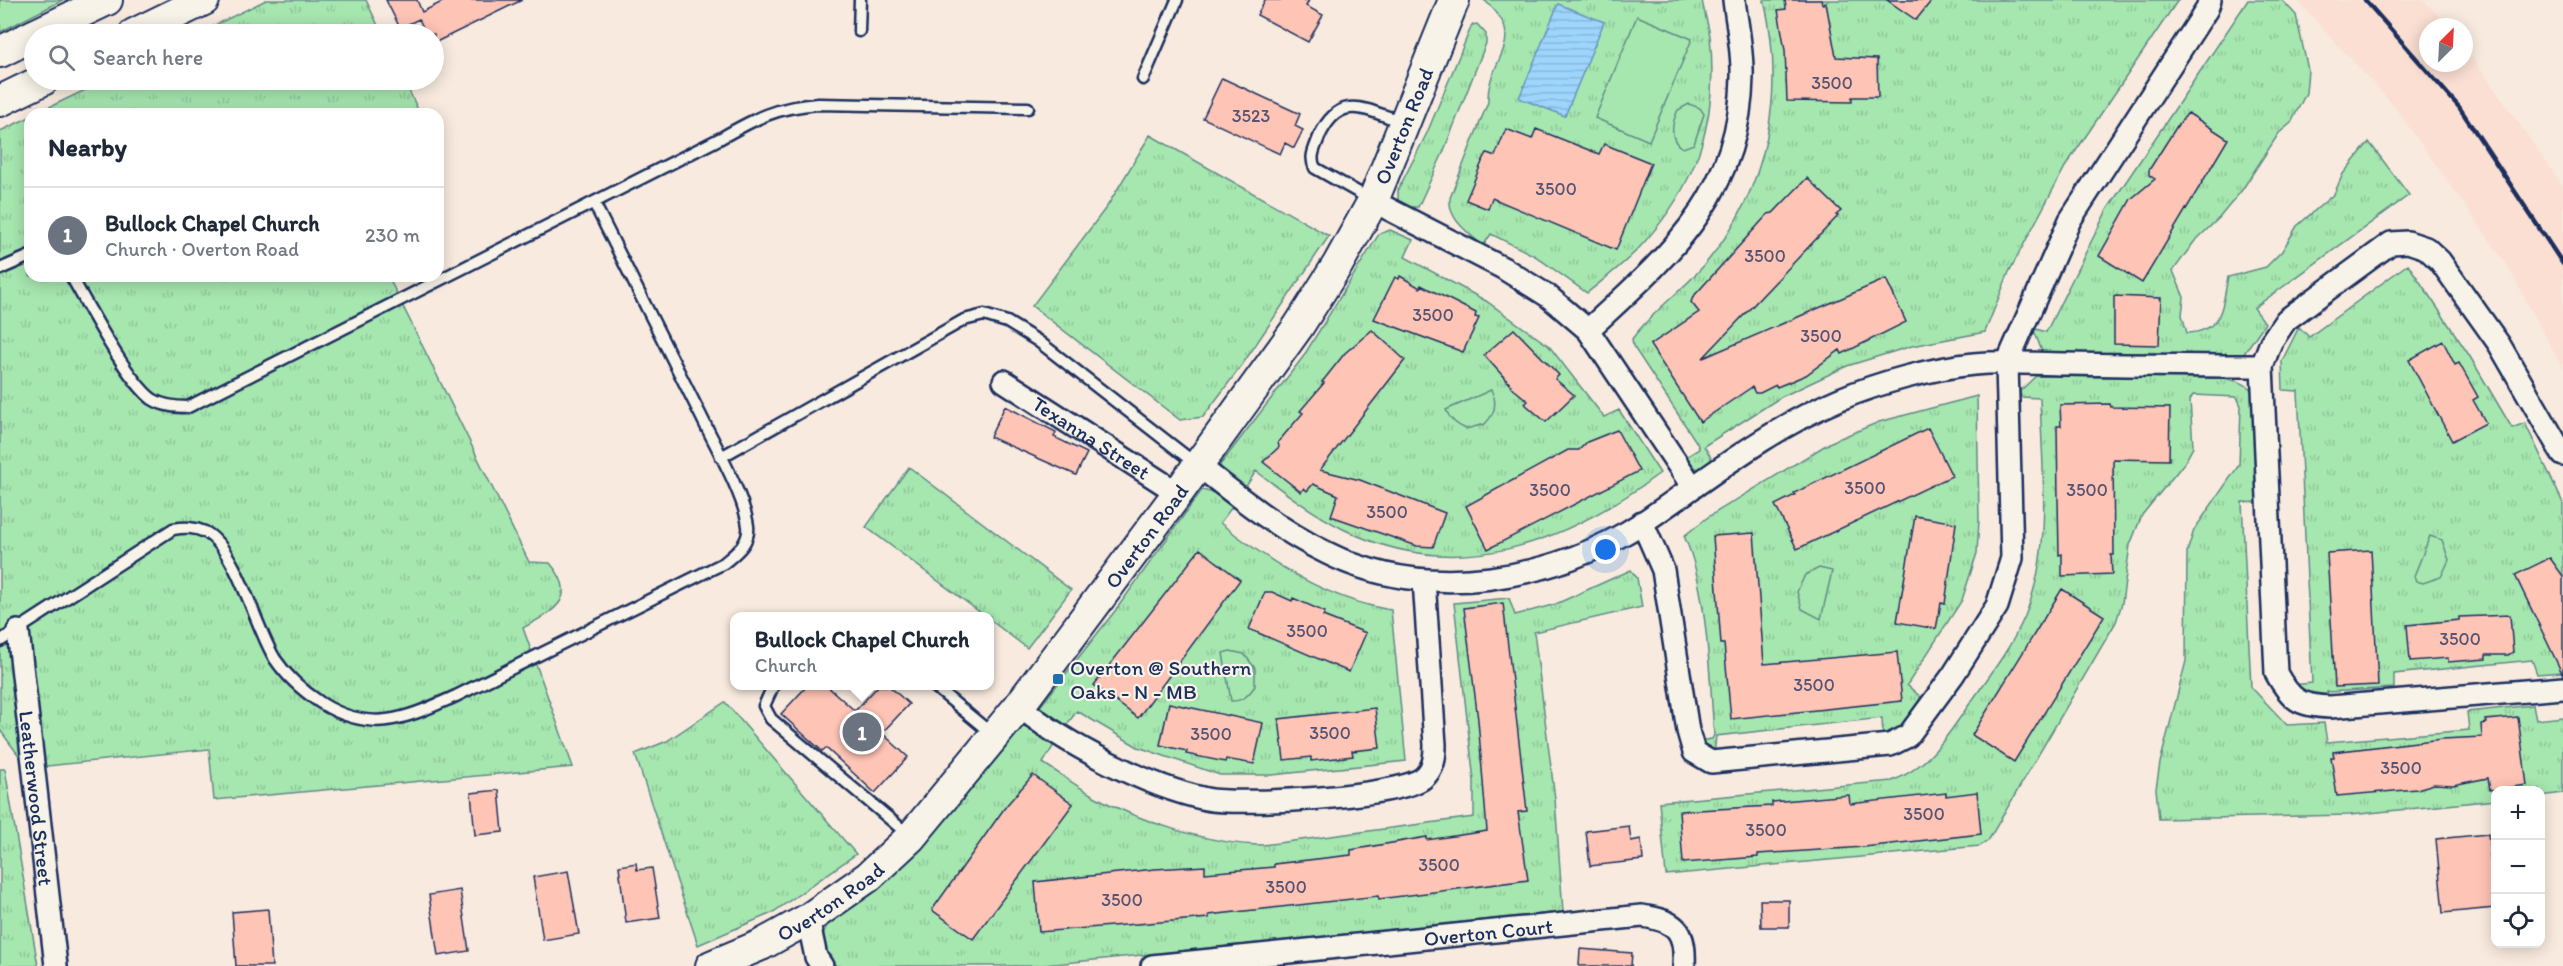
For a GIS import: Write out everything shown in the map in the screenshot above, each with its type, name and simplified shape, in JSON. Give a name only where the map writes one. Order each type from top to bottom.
[{"type":"street","points":[[58,24],[107,0]]},
{"type":"street","points":[[155,24],[204,0]]},
{"type":"street","name":"Overton Road","points":[[716,965],[761,945],[808,919],[868,877],[911,837],[1019,706],[1178,494],[1298,327],[1338,264],[1373,201],[1454,0]]},
{"type":"street","points":[[1588,330],[1682,239],[1719,183],[1735,138],[1742,77],[1734,0]]},
{"type":"street","points":[[1642,522],[1663,570],[1688,731],[1694,752],[1711,762],[1890,745],[1908,736],[1997,606],[2005,588],[2012,558],[2007,363],[2070,220],[2207,9],[2210,0]]},
{"type":"street","points":[[0,52],[24,40]]},
{"type":"street","points":[[0,101],[24,89]]},
{"type":"street","points":[[1373,201],[1503,268],[1548,296],[1588,330],[1692,486]]},
{"type":"street","points":[[2563,455],[2499,344],[2440,261],[2426,248],[2408,242],[2391,243],[2286,320],[2271,342],[2262,366],[2276,673],[2287,693],[2307,706],[2330,707],[2563,688]]},
{"type":"street","points":[[1198,465],[1245,500],[1326,553],[1395,578],[1424,580],[1507,575],[1556,564],[1602,544],[1642,522],[1762,440],[1840,399],[1940,370],[1974,364],[2007,363],[2262,366]]},
{"type":"street","name":"Texanna Street","points":[[1004,381],[1178,494]]},
{"type":"street","points":[[1019,706],[1042,724],[1090,753],[1155,782],[1207,799],[1263,803],[1408,786],[1424,777],[1434,763],[1436,745],[1424,580]]},
{"type":"street","name":"Leatherwood Street","points":[[9,636],[26,701],[56,966]]},
{"type":"street","name":"Overton Court","points":[[1152,966],[1240,962],[1642,916],[1664,919],[1677,928],[1685,943],[1684,966]]},
{"type":"street","points":[[808,919],[816,957],[822,966]]},
{"type":"lane","points":[[859,32],[860,0]]},
{"type":"lane","points":[[1143,79],[1177,0]]},
{"type":"lane","points":[[444,278],[759,116],[787,106],[818,104],[1028,108]]},
{"type":"lane","points":[[1373,201],[1315,168],[1312,154],[1330,117],[1343,107],[1360,108],[1405,123]]},
{"type":"lane","points":[[9,636],[173,530],[188,527],[205,532],[218,543],[229,559],[274,657],[288,676],[308,694],[332,709],[357,719],[385,720],[411,715],[456,696],[724,563],[739,551],[747,538],[748,526],[742,505],[721,457],[594,203]]},
{"type":"lane","points":[[0,269],[24,259]]},
{"type":"lane","points":[[75,282],[137,384],[153,399],[171,407],[188,407],[437,282]]},
{"type":"lane","points":[[721,457],[964,320],[984,315],[1007,322],[1038,341],[1198,465]]},
{"type":"lane","points":[[771,690],[764,706],[771,719],[911,837]]},
{"type":"lane","points":[[939,690],[994,736]]},
{"type":"shaded area","points":[[2297,0],[2423,0],[2440,18],[2419,18],[2419,72],[2473,72],[2473,59],[2563,186],[2563,369],[2506,263],[2395,107]]},
{"type":"green space","points":[[0,0],[63,0],[0,32]]},
{"type":"green space","points":[[266,0],[366,0],[377,24],[217,24]]},
{"type":"green space","points":[[1484,0],[1702,0],[1710,36],[1712,67],[1707,124],[1700,151],[1676,201],[1659,225],[1633,254],[1587,293],[1535,256],[1491,234],[1483,246],[1460,225],[1452,213],[1450,198],[1488,102],[1493,73],[1506,39],[1505,27],[1498,14]]},
{"type":"green space","points":[[1764,0],[2178,0],[2065,167],[2009,272],[1985,332],[1912,346],[1847,366],[1781,397],[1704,446],[1711,457],[1710,463],[1698,469],[1690,464],[1686,457],[1699,449],[1697,443],[1633,346],[1632,339],[1706,263],[1727,234],[1744,204],[1757,172],[1772,105],[1773,70]]},
{"type":"green space","points":[[2248,0],[2282,0],[2296,15],[2308,70],[2306,93],[2291,123],[2279,133],[2242,190],[2219,218],[2194,242],[2173,271],[2184,297],[2182,315],[2187,333],[2208,328],[2219,316],[2228,277],[2266,267],[2282,251],[2297,226],[2334,194],[2343,174],[2369,142],[2409,195],[2254,308],[2265,323],[2243,355],[2236,357],[2043,354],[2033,328],[2046,332],[2107,210]]},
{"type":"green space","points":[[1637,16],[1692,39],[1649,141],[1595,118]]},
{"type":"green space","points":[[1477,24],[1486,34],[1486,43],[1443,153],[1418,207],[1403,207],[1398,202],[1398,190],[1427,133],[1472,25]]},
{"type":"green space","points":[[85,90],[409,90],[417,108],[48,108]]},
{"type":"green space","points":[[1689,104],[1700,108],[1704,114],[1694,144],[1683,148],[1675,141],[1673,125],[1678,110]]},
{"type":"green space","points":[[24,120],[24,282],[391,282],[529,562],[550,563],[559,575],[563,595],[559,603],[544,616],[523,628],[573,767],[214,800],[209,749],[28,768],[0,730],[0,131]]},
{"type":"green space","points":[[1150,135],[1329,236],[1242,365],[1203,417],[1180,420],[1032,306],[1108,205]]},
{"type":"green space","points":[[1390,230],[1413,240],[1405,257],[1486,301],[1549,346],[1604,417],[1619,410],[1660,473],[1624,498],[1548,537],[1509,549],[1469,555],[1427,554],[1385,546],[1332,523],[1298,502],[1256,471],[1245,488],[1222,471],[1220,465],[1303,357],[1379,234]]},
{"type":"green space","points":[[2408,264],[2469,355],[2512,428],[2525,423],[2563,503],[2563,672],[2537,674],[2532,660],[2394,674],[2394,688],[2327,692],[2329,703],[2314,703],[2291,685],[2312,683],[2298,391],[2283,390],[2282,361],[2299,327],[2309,337]]},
{"type":"green space","points":[[2036,376],[2223,378],[2249,387],[2255,395],[2261,503],[2242,502],[2251,687],[2287,725],[2324,723],[2327,742],[2469,730],[2467,712],[2533,705],[2536,720],[2563,717],[2563,793],[2545,795],[2545,786],[2491,786],[2491,800],[2350,815],[2159,819],[2156,789],[2160,763],[2186,661],[2187,552],[2194,530],[2239,465],[2241,406],[2237,397],[2193,395],[2190,400],[2193,447],[2185,462],[2142,515],[2130,545],[2122,603],[2116,622],[1988,841],[1980,846],[1666,875],[1659,802],[1892,781],[1926,760],[1951,731],[2012,641],[2025,616],[2034,590],[2043,536],[2044,508],[2040,398],[2021,397],[2020,391]]},
{"type":"green space","points":[[1491,390],[1494,408],[1485,424],[1466,429],[1449,417],[1446,410]]},
{"type":"green space","points":[[1977,396],[1979,520],[1977,553],[1962,600],[1907,685],[1922,698],[1910,715],[1901,727],[1883,736],[1882,718],[1716,736],[1714,755],[1697,741],[1712,739],[1714,735],[1703,606],[1692,556],[1684,536],[1708,517],[1831,442],[1879,422]]},
{"type":"green space","points":[[909,467],[1071,590],[1027,648],[994,623],[994,612],[980,612],[866,527]]},
{"type":"green space","points":[[1202,490],[1214,493],[1232,507],[1220,523],[1259,552],[1322,588],[1367,605],[1391,610],[1406,761],[1272,775],[1220,775],[1138,747],[1077,711],[1065,727],[1039,708],[1115,611]]},
{"type":"green space","points":[[2430,536],[2442,540],[2449,560],[2441,577],[2423,583],[2416,581],[2414,576]]},
{"type":"green space","points":[[1819,568],[1832,571],[1821,619],[1802,609],[1797,592],[1805,575]]},
{"type":"green space","points":[[1631,570],[1637,578],[1642,607],[1534,632],[1555,799],[1563,912],[1035,966],[836,966],[827,951],[823,939],[824,933],[837,912],[1021,726],[1031,728],[1054,745],[1043,763],[1094,796],[1153,822],[1221,841],[1263,845],[1474,817],[1474,781],[1454,603],[1509,598],[1515,615],[1556,604]]},
{"type":"green space","points":[[1230,651],[1244,654],[1255,668],[1255,686],[1245,697],[1235,701],[1231,701],[1223,653]]},
{"type":"green space","points":[[725,702],[856,854],[772,913],[698,945],[635,754],[667,741]]},
{"type":"green space","points":[[0,769],[5,769],[38,966],[0,966]]},
{"type":"water","points":[[1558,4],[1604,22],[1565,116],[1519,98]]},
{"type":"building","points":[[386,0],[417,0],[422,12],[446,0],[522,0],[444,38],[444,24],[421,24],[419,19],[408,24],[398,24]]},
{"type":"building","points":[[1265,0],[1309,0],[1306,6],[1323,15],[1308,42],[1257,15]]},
{"type":"building","points":[[1785,0],[1821,0],[1822,4],[1826,3],[1836,57],[1877,59],[1878,97],[1852,97],[1852,102],[1787,101],[1785,50],[1778,10],[1786,9]]},
{"type":"building","points":[[1887,0],[1932,0],[1916,20]]},
{"type":"building","points":[[1222,78],[1300,114],[1295,126],[1303,130],[1294,148],[1285,143],[1280,154],[1203,118]]},
{"type":"building","points":[[2188,113],[2228,139],[2142,283],[2099,256],[2131,199],[2155,179],[2149,175],[2149,170]]},
{"type":"building","points":[[1506,129],[1532,139],[1536,129],[1599,154],[1604,144],[1651,163],[1616,250],[1492,198],[1488,209],[1466,200],[1487,153],[1495,156]]},
{"type":"building","points":[[1807,178],[1841,211],[1703,358],[1886,279],[1906,322],[1842,354],[1840,350],[1806,375],[1760,393],[1755,393],[1752,387],[1700,422],[1650,345],[1699,312],[1691,302],[1693,297],[1768,214],[1773,213]]},
{"type":"building","points":[[1400,276],[1420,288],[1421,285],[1476,313],[1475,317],[1479,318],[1463,352],[1374,319],[1395,277],[1399,279]]},
{"type":"building","points":[[2114,296],[2161,298],[2159,345],[2114,344]]},
{"type":"building","points":[[1514,329],[1559,375],[1555,379],[1574,395],[1546,422],[1525,404],[1528,401],[1510,386],[1484,355]]},
{"type":"building","points":[[1372,330],[1405,360],[1320,470],[1360,480],[1445,513],[1433,547],[1417,546],[1331,516],[1338,495],[1313,484],[1307,491],[1304,488],[1301,492],[1263,462],[1279,447],[1278,442],[1303,413],[1300,411],[1345,353]]},
{"type":"building","points":[[2443,341],[2455,365],[2459,363],[2478,397],[2473,400],[2486,423],[2452,441],[2409,360]]},
{"type":"building","points":[[2110,404],[2111,407],[2170,408],[2169,460],[2113,459],[2114,555],[2111,555],[2112,574],[2062,576],[2062,554],[2059,555],[2057,426],[2061,426],[2060,405]]},
{"type":"building","points":[[1005,406],[1056,432],[1054,437],[1087,453],[1076,475],[990,437]]},
{"type":"building","points":[[1928,428],[1952,476],[1797,549],[1775,505],[1795,495],[1794,493]]},
{"type":"building","points":[[1617,430],[1639,471],[1488,549],[1466,506],[1568,450],[1579,450],[1587,442]]},
{"type":"building","points":[[1915,516],[1956,523],[1945,604],[1941,603],[1936,629],[1897,622]]},
{"type":"building","points":[[1754,533],[1764,664],[1897,652],[1902,701],[1731,719],[1724,644],[1721,644],[1713,536]]},
{"type":"building","points":[[1200,549],[1240,580],[1138,718],[1094,685]]},
{"type":"building","points":[[2371,550],[2378,685],[2335,687],[2327,553]]},
{"type":"building","points":[[2550,558],[2563,576],[2563,675],[2515,575]]},
{"type":"building","points":[[2062,589],[2104,616],[2014,762],[1972,735]]},
{"type":"building","points":[[1265,592],[1272,592],[1292,601],[1293,598],[1325,612],[1323,616],[1366,633],[1349,672],[1249,629]]},
{"type":"building","points":[[1503,603],[1527,811],[1518,812],[1528,880],[1379,899],[1378,896],[1209,915],[1209,918],[1039,932],[1035,882],[1155,869],[1205,866],[1205,873],[1274,867],[1274,864],[1351,855],[1351,850],[1427,837],[1427,840],[1487,831],[1478,720],[1464,608]]},
{"type":"building","points":[[2510,615],[2513,652],[2508,655],[2486,655],[2486,659],[2448,662],[2448,658],[2410,661],[2407,625],[2459,620],[2459,617]]},
{"type":"building","points":[[803,690],[831,690],[855,711],[874,690],[893,690],[909,704],[882,733],[908,757],[875,793],[826,748],[822,751],[781,714]]},
{"type":"building","points":[[1169,703],[1263,723],[1254,764],[1226,759],[1225,762],[1186,754],[1187,751],[1160,745]]},
{"type":"building","points":[[1375,708],[1380,748],[1352,751],[1353,756],[1311,761],[1311,757],[1284,760],[1279,719]]},
{"type":"building","points":[[2518,717],[2527,785],[2491,786],[2490,790],[2488,778],[2453,785],[2434,784],[2417,789],[2337,796],[2331,757],[2334,757],[2333,752],[2442,739],[2482,737],[2481,724],[2486,723],[2485,720]]},
{"type":"building","points":[[1033,775],[1073,804],[973,939],[932,910],[1006,806]]},
{"type":"building","points":[[499,790],[503,832],[475,835],[471,793]]},
{"type":"building","points":[[1977,792],[1981,834],[1683,863],[1679,811],[1772,806],[1772,802],[1849,795],[1850,804],[1946,793],[1946,796]]},
{"type":"building","points":[[1629,826],[1631,841],[1641,839],[1643,860],[1590,866],[1586,831]]},
{"type":"building","points":[[2488,834],[2491,908],[2443,913],[2436,839]]},
{"type":"building","points":[[636,863],[637,870],[652,868],[660,918],[626,923],[619,866]]},
{"type":"building","points":[[568,871],[579,934],[543,940],[533,877]]},
{"type":"building","points":[[460,890],[469,951],[438,956],[429,895]]},
{"type":"building","points":[[1760,900],[1789,900],[1789,927],[1761,927]]},
{"type":"building","points":[[268,909],[272,966],[236,966],[232,912]]},
{"type":"building","points":[[1580,949],[1632,953],[1631,966],[1579,966]]},
{"type":"railway","points":[[2365,0],[2459,107],[2563,264]]},
{"type":"place","name":"Overton @ Southern Oaks - N - MB","points":[[1058,679]]},
{"type":"place","name":"Bullock Chapel Church","points":[[862,732]]}]
